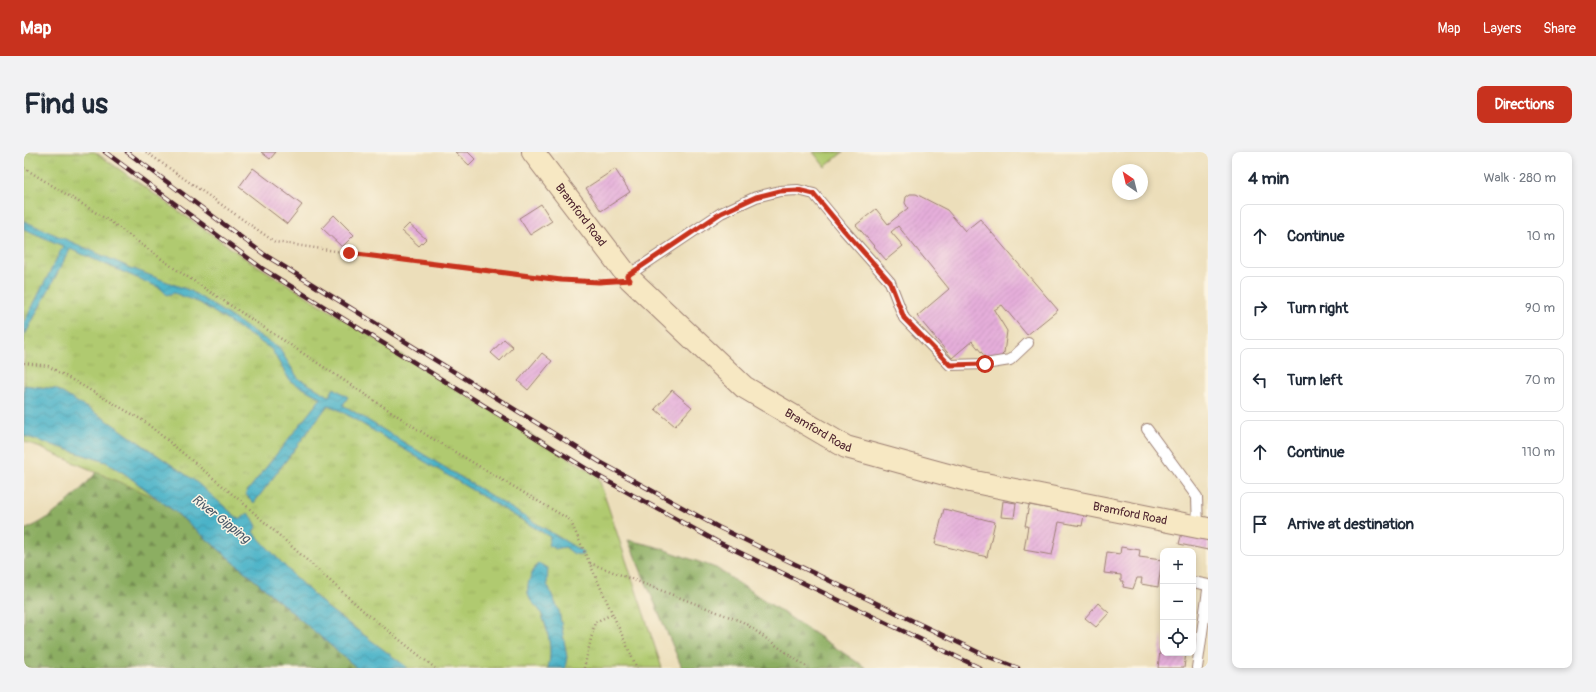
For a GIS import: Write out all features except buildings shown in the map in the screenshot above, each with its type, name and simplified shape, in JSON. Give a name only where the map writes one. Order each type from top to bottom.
[{"type":"main road","name":"Bramford Road","points":[[533,152],[628,278],[744,387],[846,447],[970,481],[1203,528]]},
{"type":"lane","points":[[628,278],[721,213],[756,197],[780,191],[798,190],[814,194],[890,282],[904,318],[950,365],[985,364],[1010,360],[1028,343]]},
{"type":"lane","points":[[1147,429],[1197,496],[1203,528]]},
{"type":"lane","points":[[1196,583],[1208,585]]},
{"type":"lane","points":[[1198,668],[1208,590]]},
{"type":"path","points":[[146,152],[275,242],[561,280],[599,282],[628,278]]},
{"type":"path","points":[[24,168],[111,222],[174,268],[428,436],[570,520],[637,668]]},
{"type":"path","points":[[24,363],[48,366],[144,420],[242,502],[366,613],[435,668]]},
{"type":"path","points":[[590,563],[743,622],[808,668]]},
{"type":"path","points":[[584,668],[595,622],[612,614]]},
{"type":"green space","points":[[24,152],[95,152],[245,258],[598,476],[662,668],[374,668],[210,521],[24,441]]},
{"type":"green space","points":[[813,152],[843,152],[825,167]]},
{"type":"green space","points":[[106,462],[125,474],[174,511],[357,668],[24,668],[24,530],[48,518],[59,510]]},
{"type":"green space","points":[[628,540],[654,546],[716,568],[866,668],[682,668]]},
{"type":"water","points":[[24,221],[131,268],[191,291],[279,348],[298,378],[329,396],[334,388],[348,397],[343,405],[583,552],[583,555],[574,554],[565,547],[555,549],[548,545],[550,537],[339,410],[328,405],[254,503],[245,494],[321,398],[290,381],[271,349],[200,303],[174,293],[167,295],[160,288],[70,249],[24,337],[24,323],[63,246],[24,229]]},
{"type":"water","name":"River Gipping","points":[[24,385],[56,389],[108,421],[195,481],[240,520],[248,513],[257,526],[253,532],[296,578],[328,608],[408,668],[357,668],[174,511],[125,474],[106,462],[24,436]]},
{"type":"water","points":[[538,563],[548,568],[547,584],[559,611],[567,657],[565,668],[548,668],[550,647],[548,633],[540,611],[531,601],[529,596],[529,581]]},
{"type":"railway","points":[[105,152],[263,269],[598,476],[716,541],[980,668]]},
{"type":"railway","points":[[127,152],[265,255],[600,462],[718,527],[984,655],[1018,668]]},
{"type":"route","points":[[349,253],[561,280],[599,282],[630,280],[627,276],[721,213],[756,197],[780,191],[798,190],[814,194],[890,282],[904,318],[950,365],[985,364]]}]
